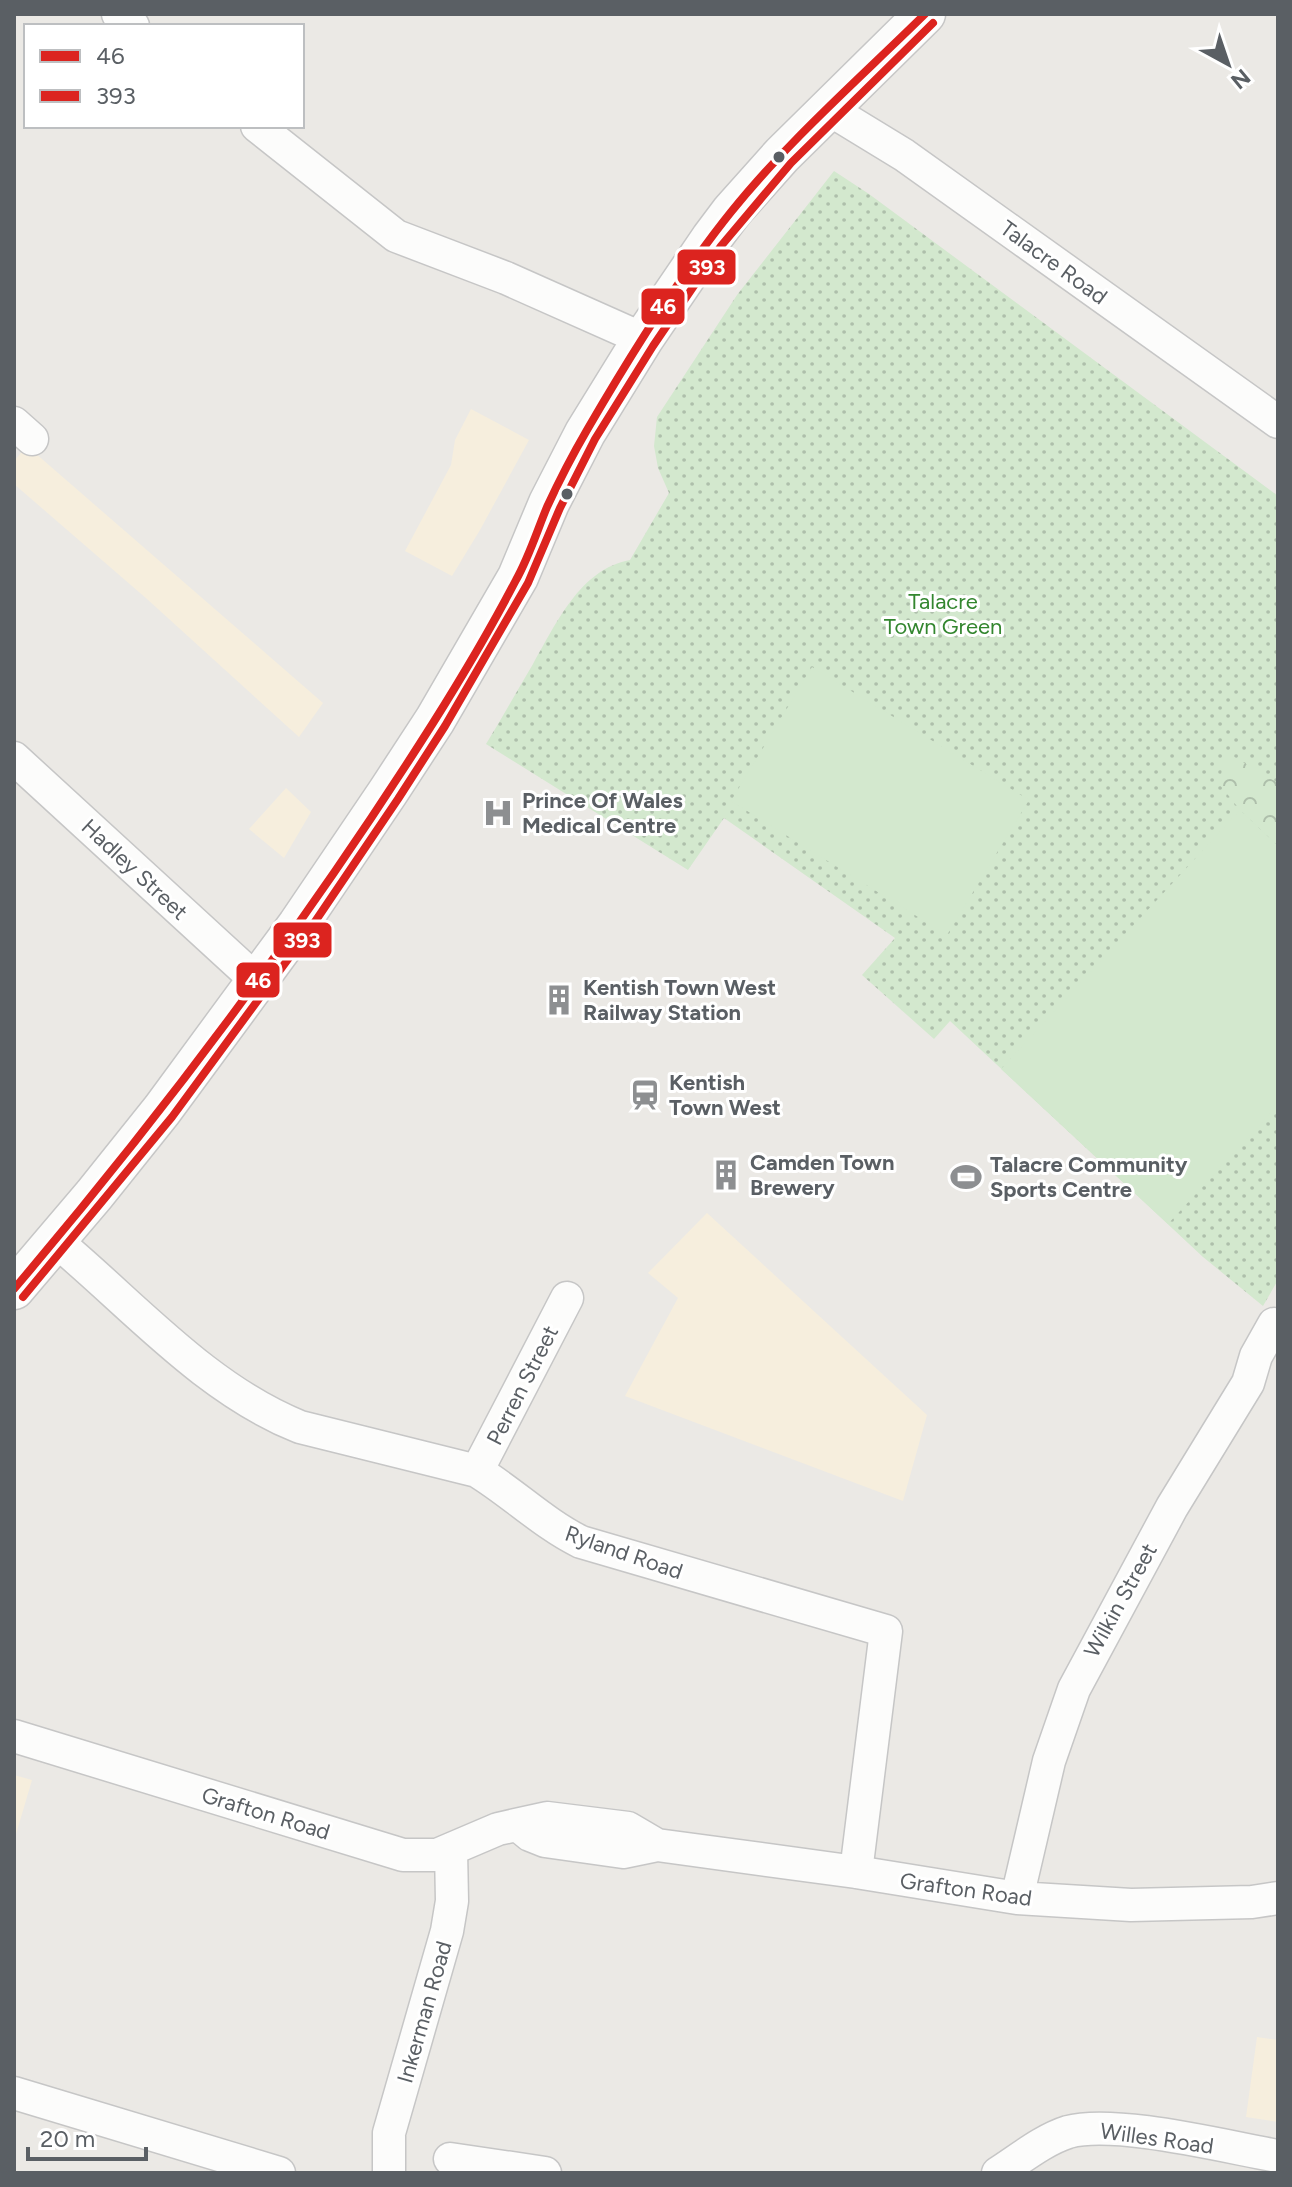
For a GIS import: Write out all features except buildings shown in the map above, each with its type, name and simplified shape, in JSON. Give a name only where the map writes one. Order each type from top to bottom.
[{"type":"street","points":[[14,1289],[162,1110],[298,925],[435,720],[518,577],[549,503],[585,433],[643,339],[732,211],[827,108],[925,14]]},
{"type":"street","name":"Talacre Road","points":[[827,108],[904,155],[1278,422]]},
{"type":"street","points":[[260,128],[396,236],[506,278],[643,339]]},
{"type":"street","name":"Hadley Street","points":[[14,758],[256,980]]},
{"type":"street","name":"Ryland Road","points":[[56,1241],[178,1347],[254,1405],[300,1427],[477,1471],[562,1533],[581,1542],[886,1631],[856,1872]]},
{"type":"street","name":"Perren Street","points":[[477,1471],[567,1298]]},
{"type":"street","name":"Wilkin Street","points":[[1017,1898],[1056,1735],[1085,1665],[1172,1507],[1248,1383],[1256,1356],[1274,1324]]},
{"type":"street","name":"Grafton Road","points":[[14,1736],[403,1855],[426,1856],[451,1850],[498,1829],[547,1818],[628,1828],[657,1845],[1017,1898],[1131,1905],[1252,1902],[1278,1898]]},
{"type":"street","name":"Inkerman Road","points":[[389,2161],[389,2133],[447,1931],[452,1901],[451,1850]]},
{"type":"street","points":[[14,2093],[279,2173]]},
{"type":"street","name":"Willes Road","points":[[998,2173],[1065,2133],[1084,2129],[1145,2133],[1240,2161],[1278,2156]]},
{"type":"street","points":[[450,2159],[545,2173]]},
{"type":"shaded area","points":[[471,409],[529,440],[452,576],[405,551],[451,465],[455,440]]},
{"type":"shaded area","points":[[27,446],[323,703],[299,737],[14,484],[14,461]]},
{"type":"shaded area","points":[[286,788],[311,812],[284,858],[249,829]]},
{"type":"shaded area","points":[[707,1213],[927,1415],[903,1501],[625,1396],[678,1298],[648,1273]]},
{"type":"shaded area","points":[[14,1775],[32,1780],[14,1841]]},
{"type":"shaded area","points":[[1257,2037],[1278,2040],[1278,2122],[1246,2117]]},
{"type":"green space","name":"Talacre Town Green","points":[[834,171],[1278,496],[1278,1280],[1263,1306],[1203,1257],[950,1021],[934,1039],[862,975],[895,938],[724,818],[688,870],[486,744],[571,600],[597,574],[612,565],[630,560],[669,493],[658,468],[654,446],[657,417],[737,295]]},
{"type":"green space","points":[[812,667],[1029,800],[947,935],[731,801]]},
{"type":"green space","points":[[1224,751],[1278,783],[1278,846],[1240,810],[1220,785]]},
{"type":"green space","points":[[1240,810],[1278,846],[1278,1105],[1168,1224],[1001,1069]]},
{"type":"transit line","name":"46","points":[[14,1289],[126,1153],[233,1014],[385,797],[497,616],[525,562],[556,487],[587,430],[673,290],[753,185],[825,110],[925,14]]},
{"type":"transit line","name":"393","points":[[23,1297],[172,1117],[308,932],[398,799],[445,726],[528,583],[560,508],[595,439],[721,246],[791,163],[933,23]]},
{"type":"place","name":"Prince Of Wales Medical Centre","points":[[498,813]]},
{"type":"place","name":"Kentish Town West Railway Station","points":[[559,1000]]},
{"type":"place","name":"Kentish Town West","points":[[645,1095]]},
{"type":"place","name":"Camden Town Brewery","points":[[726,1175]]},
{"type":"place","name":"Talacre Community Sports Centre","points":[[966,1177]]}]
